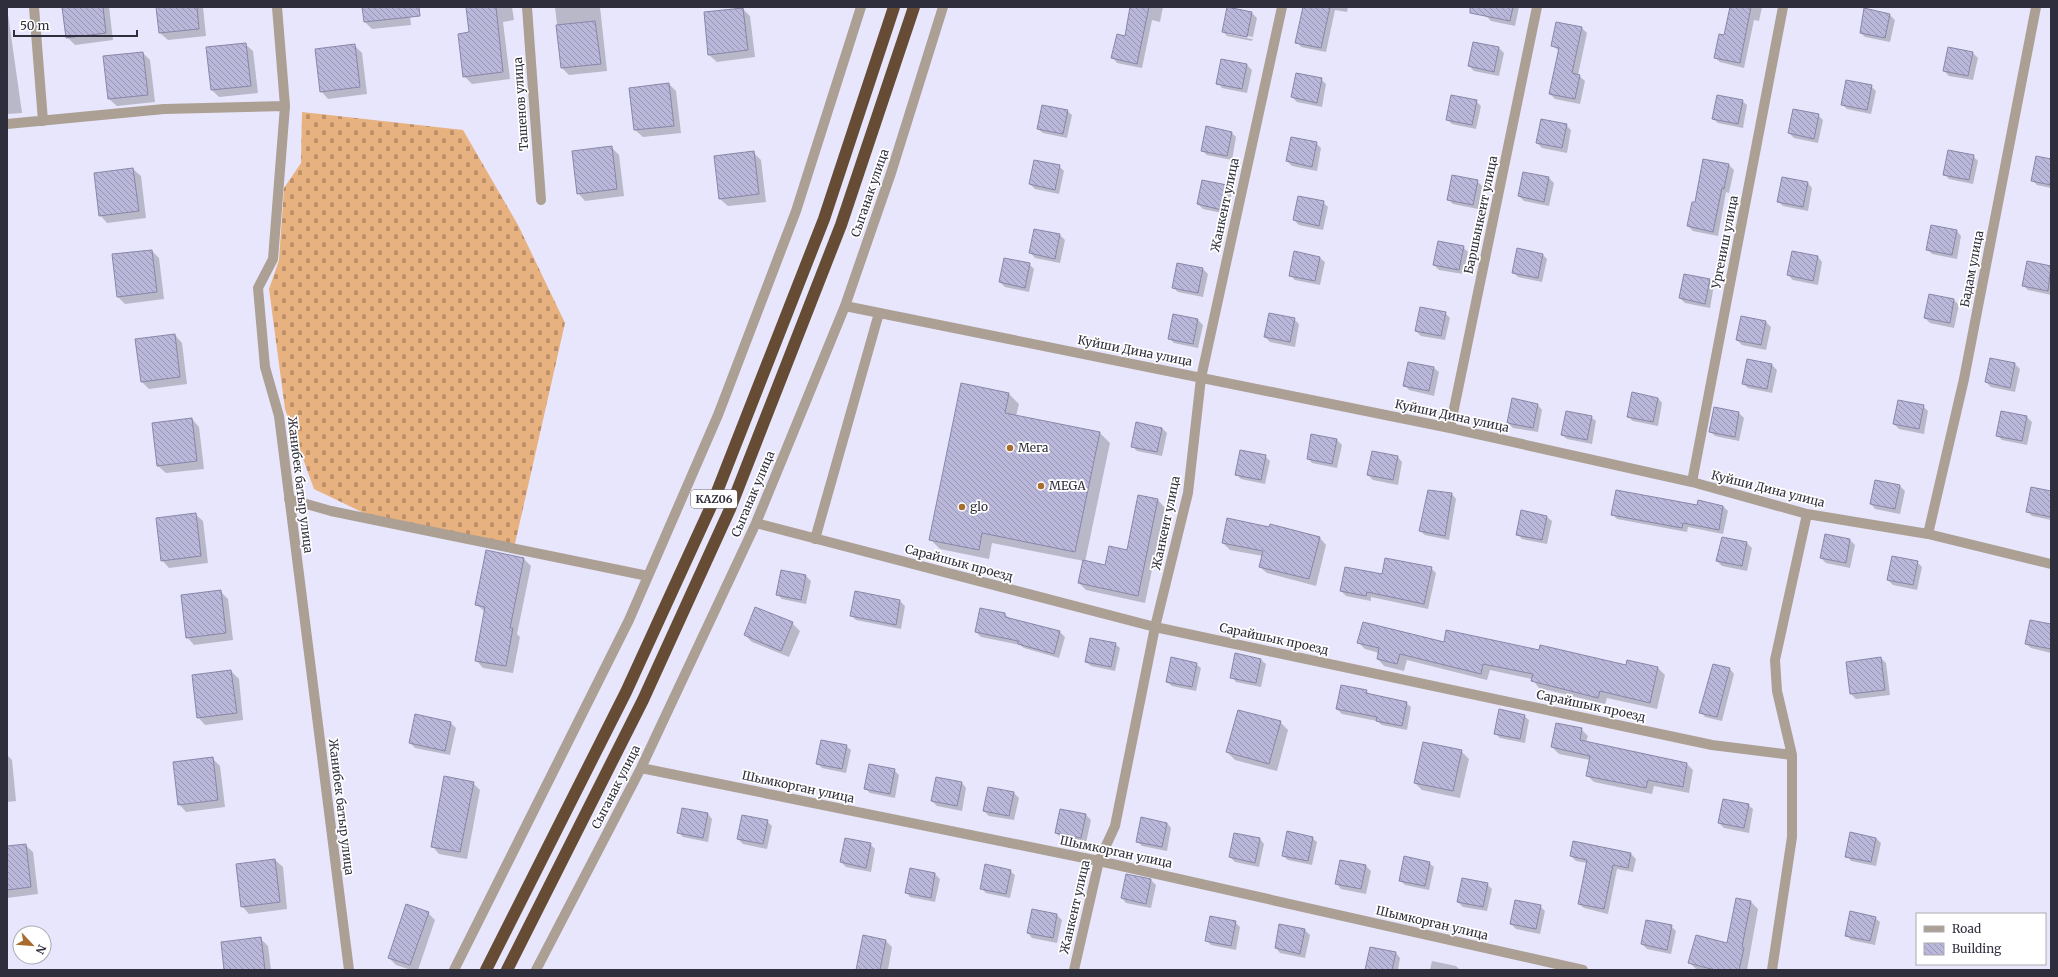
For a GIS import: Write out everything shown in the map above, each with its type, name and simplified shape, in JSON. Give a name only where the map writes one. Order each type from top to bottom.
[{"type":"highway","name":"KАZ06","points":[[486,970],[626,692],[713,502],[824,219],[894,7]]},
{"type":"highway","name":"KАZ06","points":[[507,970],[642,700],[730,509],[841,225],[914,7]]},
{"type":"street","points":[[34,7],[43,121]]},
{"type":"street","name":"Жанибек батыр улица","points":[[278,7],[285,106],[273,259],[258,288],[265,367],[279,416],[349,970]]},
{"type":"street","name":"Ташенов улица","points":[[527,7],[541,200]]},
{"type":"street","points":[[454,970],[629,620],[718,415],[796,211],[861,7]]},
{"type":"street","name":"Сыганак улица","points":[[536,970],[641,768],[756,523],[845,306],[891,173],[943,7]]},
{"type":"street","name":"Жанкент улица","points":[[1074,970],[1099,861],[1115,826],[1155,627],[1188,493],[1201,378],[1282,7]]},
{"type":"street","name":"Баршынкент улица","points":[[1450,428],[1537,7]]},
{"type":"street","name":"Ургениш улица","points":[[1692,482],[1783,7]]},
{"type":"street","name":"Бадам улица","points":[[1928,534],[1964,379],[2036,7]]},
{"type":"street","points":[[7,124],[164,108],[285,106]]},
{"type":"street","name":"Куйши Дина улица","points":[[845,306],[1450,428],[1692,482],[1807,514],[1928,534],[2051,564]]},
{"type":"street","points":[[815,539],[879,313]]},
{"type":"street","points":[[289,499],[331,511],[648,576]]},
{"type":"street","points":[[1772,970],[1792,837],[1792,755],[1777,691],[1775,660],[1807,514]]},
{"type":"street","name":"Сарайшык проезд","points":[[756,523],[1155,627],[1712,745],[1792,755]]},
{"type":"street","name":"Шымкорган улица","points":[[641,768],[1099,861],[1583,970]]},
{"type":"green space","points":[[302,112],[463,130],[518,225],[565,323],[514,548],[372,517],[314,489],[285,409],[269,289],[279,260],[284,188],[301,163]]},
{"type":"building","points":[[62,7],[103,7],[106,33],[66,38]]},
{"type":"building","points":[[156,7],[197,7],[199,29],[159,33]]},
{"type":"building","points":[[362,7],[419,7],[420,16],[364,22]]},
{"type":"building","points":[[466,7],[496,7],[503,72],[463,77],[458,34],[469,32]]},
{"type":"building","points":[[1130,7],[1149,7],[1137,64],[1111,58],[1117,34],[1125,36]]},
{"type":"building","points":[[1227,7],[1252,12],[1247,37],[1222,32]]},
{"type":"building","points":[[1303,7],[1330,7],[1321,48],[1295,43]]},
{"type":"building","points":[[1470,7],[1513,7],[1510,21],[1470,13]]},
{"type":"building","points":[[1730,7],[1751,7],[1740,63],[1714,58],[1719,34],[1724,35]]},
{"type":"building","points":[[743,8],[748,50],[708,55],[704,12]]},
{"type":"building","points":[[1864,8],[1890,14],[1885,38],[1860,33]]},
{"type":"building","points":[[595,21],[601,64],[561,68],[556,25]]},
{"type":"building","points":[[1556,22],[1582,27],[1572,73],[1580,75],[1575,99],[1549,94],[1559,48],[1551,46]]},
{"type":"building","points":[[1473,42],[1499,47],[1494,72],[1468,66]]},
{"type":"building","points":[[246,43],[251,86],[211,90],[206,47]]},
{"type":"building","points":[[355,44],[360,87],[320,92],[315,49]]},
{"type":"building","points":[[1948,47],[1973,52],[1968,76],[1943,71]]},
{"type":"building","points":[[143,52],[148,95],[108,99],[103,56]]},
{"type":"building","points":[[1221,59],[1247,64],[1242,89],[1216,84]]},
{"type":"building","points":[[1296,73],[1322,78],[1317,103],[1291,97]]},
{"type":"building","points":[[1846,80],[1872,85],[1867,110],[1841,105]]},
{"type":"building","points":[[669,83],[674,126],[634,130],[629,88]]},
{"type":"building","points":[[1451,95],[1477,100],[1472,125],[1446,120]]},
{"type":"building","points":[[1717,95],[1743,100],[1738,124],[1712,119]]},
{"type":"building","points":[[1042,105],[1068,110],[1063,134],[1037,129]]},
{"type":"building","points":[[1793,109],[1819,114],[1814,139],[1788,133]]},
{"type":"building","points":[[1541,119],[1567,124],[1562,148],[1536,143]]},
{"type":"building","points":[[1206,126],[1232,132],[1227,156],[1201,151]]},
{"type":"building","points":[[1291,137],[1317,142],[1312,167],[1286,161]]},
{"type":"building","points":[[612,146],[617,189],[577,194],[572,151]]},
{"type":"building","points":[[1948,150],[1974,155],[1969,180],[1943,175]]},
{"type":"building","points":[[754,151],[759,194],[719,199],[714,156]]},
{"type":"building","points":[[2036,156],[2051,159],[2051,185],[2031,181]]},
{"type":"building","points":[[1703,159],[1729,164],[1724,189],[1722,188],[1713,232],[1687,226],[1692,202],[1695,202]]},
{"type":"building","points":[[1034,160],[1060,165],[1055,190],[1029,184]]},
{"type":"building","points":[[133,168],[139,211],[99,216],[94,173]]},
{"type":"building","points":[[1523,172],[1549,177],[1544,202],[1518,196]]},
{"type":"building","points":[[1452,175],[1478,180],[1473,205],[1447,200]]},
{"type":"building","points":[[1782,177],[1808,182],[1803,207],[1777,202]]},
{"type":"building","points":[[1202,180],[1227,185],[1222,210],[1197,204]]},
{"type":"building","points":[[1298,196],[1324,201],[1319,226],[1293,220]]},
{"type":"building","points":[[1931,225],[1957,230],[1952,255],[1926,250]]},
{"type":"building","points":[[1034,229],[1060,234],[1055,259],[1029,253]]},
{"type":"building","points":[[1438,241],[1464,246],[1459,270],[1433,265]]},
{"type":"building","points":[[1517,248],[1543,254],[1538,278],[1512,273]]},
{"type":"building","points":[[152,250],[157,292],[117,297],[112,254]]},
{"type":"building","points":[[1294,251],[1320,257],[1315,281],[1289,276]]},
{"type":"building","points":[[1792,251],[1818,256],[1813,281],[1787,275]]},
{"type":"building","points":[[1004,258],[1030,263],[1025,288],[999,282]]},
{"type":"building","points":[[2027,261],[2051,266],[2048,291],[2022,286]]},
{"type":"building","points":[[1177,263],[1203,268],[1198,293],[1172,288]]},
{"type":"building","points":[[1684,274],[1710,279],[1705,304],[1679,298]]},
{"type":"building","points":[[1929,294],[1954,299],[1950,323],[1924,318]]},
{"type":"building","points":[[1420,307],[1446,312],[1441,336],[1415,331]]},
{"type":"building","points":[[1269,313],[1295,318],[1290,342],[1264,337]]},
{"type":"building","points":[[1173,314],[1198,319],[1193,344],[1168,339]]},
{"type":"building","points":[[1741,316],[1766,321],[1761,345],[1736,340]]},
{"type":"building","points":[[175,334],[180,377],[141,382],[135,339]]},
{"type":"building","points":[[1990,358],[2015,363],[2010,388],[1985,382]]},
{"type":"building","points":[[1747,359],[1772,364],[1767,389],[1742,384]]},
{"type":"building","points":[[1408,362],[1434,367],[1429,391],[1403,386]]},
{"type":"building","points":[[961,383],[1009,393],[1005,413],[1100,432],[1075,552],[982,533],[979,550],[929,540]]},
{"type":"building","points":[[1632,392],[1658,398],[1653,422],[1627,417]]},
{"type":"building","points":[[1512,398],[1538,404],[1533,428],[1507,423]]},
{"type":"building","points":[[1898,400],[1924,405],[1919,429],[1893,424]]},
{"type":"building","points":[[1714,407],[1739,412],[1735,437],[1709,432]]},
{"type":"building","points":[[1566,411],[1592,416],[1587,440],[1561,435]]},
{"type":"building","points":[[2001,411],[2027,416],[2022,441],[1996,436]]},
{"type":"building","points":[[192,418],[197,461],[157,466],[152,423]]},
{"type":"building","points":[[1136,422],[1162,428],[1157,452],[1131,447]]},
{"type":"building","points":[[1311,434],[1337,439],[1332,464],[1307,459]]},
{"type":"building","points":[[1240,450],[1266,455],[1261,480],[1235,475]]},
{"type":"building","points":[[1372,451],[1398,456],[1393,480],[1367,475]]},
{"type":"building","points":[[1875,480],[1900,485],[1895,509],[1870,504]]},
{"type":"building","points":[[2031,487],[2051,491],[2051,517],[2026,512]]},
{"type":"building","points":[[1428,490],[1452,493],[1445,536],[1419,531]]},
{"type":"building","points":[[1616,490],[1697,505],[1698,500],[1723,506],[1719,530],[1683,523],[1682,528],[1611,515]]},
{"type":"building","points":[[1138,495],[1158,499],[1138,596],[1078,583],[1083,560],[1105,565],[1109,546],[1127,550]]},
{"type":"building","points":[[1521,510],[1547,516],[1542,540],[1516,535]]},
{"type":"building","points":[[196,513],[201,556],[161,561],[156,518]]},
{"type":"building","points":[[1227,518],[1269,527],[1270,524],[1320,537],[1309,579],[1259,567],[1263,551],[1222,543]]},
{"type":"building","points":[[1825,534],[1850,539],[1846,563],[1820,558]]},
{"type":"building","points":[[1722,537],[1747,542],[1742,566],[1716,561]]},
{"type":"building","points":[[486,550],[524,558],[510,628],[513,628],[506,666],[475,661],[485,607],[475,605]]},
{"type":"building","points":[[1892,556],[1918,561],[1913,585],[1887,580]]},
{"type":"building","points":[[1385,558],[1432,567],[1424,604],[1367,592],[1366,596],[1340,591],[1345,567],[1382,574]]},
{"type":"building","points":[[781,570],[806,575],[801,600],[776,595]]},
{"type":"building","points":[[221,590],[226,633],[186,638],[181,595]]},
{"type":"building","points":[[855,591],[900,600],[896,625],[850,616]]},
{"type":"building","points":[[755,607],[793,622],[781,651],[744,635]]},
{"type":"building","points":[[980,608],[1005,613],[1005,617],[1060,631],[1054,654],[1018,644],[1018,641],[975,632]]},
{"type":"building","points":[[2030,620],[2051,624],[2051,649],[2025,644]]},
{"type":"building","points":[[1363,622],[1444,642],[1446,630],[1539,650],[1540,645],[1626,665],[1627,660],[1658,667],[1650,703],[1600,691],[1598,698],[1531,681],[1533,674],[1483,664],[1481,674],[1400,654],[1397,664],[1377,659],[1379,648],[1357,643]]},
{"type":"building","points":[[1090,638],[1116,643],[1111,667],[1085,662]]},
{"type":"building","points":[[1235,653],[1261,659],[1256,683],[1230,678]]},
{"type":"building","points":[[1171,657],[1197,663],[1192,687],[1166,682]]},
{"type":"building","points":[[1881,657],[1885,690],[1850,694],[1846,662]]},
{"type":"building","points":[[1713,664],[1730,668],[1717,717],[1699,713]]},
{"type":"building","points":[[231,670],[237,713],[197,718],[192,675]]},
{"type":"building","points":[[1341,685],[1367,690],[1366,693],[1407,702],[1402,726],[1376,721],[1377,717],[1336,709]]},
{"type":"building","points":[[1499,709],[1525,715],[1520,739],[1494,734]]},
{"type":"building","points":[[1238,710],[1281,721],[1269,764],[1226,752]]},
{"type":"building","points":[[415,714],[451,722],[445,751],[409,743]]},
{"type":"building","points":[[1556,723],[1582,728],[1580,740],[1687,763],[1683,787],[1648,780],[1646,788],[1586,776],[1590,756],[1551,747]]},
{"type":"building","points":[[821,740],[847,745],[842,769],[816,764]]},
{"type":"building","points":[[1423,742],[1462,750],[1453,791],[1414,783]]},
{"type":"building","points":[[213,757],[218,800],[178,805],[173,762]]},
{"type":"building","points":[[869,764],[895,769],[890,794],[864,789]]},
{"type":"building","points":[[444,776],[474,782],[460,852],[431,847]]},
{"type":"building","points":[[936,777],[962,782],[957,806],[931,801]]},
{"type":"building","points":[[988,787],[1014,792],[1009,816],[983,811]]},
{"type":"building","points":[[1723,799],[1749,804],[1744,828],[1718,823]]},
{"type":"building","points":[[682,808],[708,813],[703,838],[677,833]]},
{"type":"building","points":[[1060,809],[1086,814],[1081,838],[1055,833]]},
{"type":"building","points":[[742,815],[768,820],[763,844],[737,839]]},
{"type":"building","points":[[1141,817],[1167,823],[1162,847],[1136,842]]},
{"type":"building","points":[[1287,831],[1313,837],[1308,861],[1282,856]]},
{"type":"building","points":[[1850,832],[1876,838],[1871,862],[1845,857]]},
{"type":"building","points":[[1234,833],[1260,838],[1255,863],[1229,857]]},
{"type":"building","points":[[845,838],[871,843],[866,868],[840,862]]},
{"type":"building","points":[[1573,841],[1631,853],[1628,868],[1613,865],[1604,909],[1578,904],[1587,860],[1570,856]]},
{"type":"building","points":[[26,844],[31,887],[7,890],[7,846]]},
{"type":"building","points":[[1404,856],[1430,862],[1425,886],[1399,881]]},
{"type":"building","points":[[275,859],[280,902],[241,907],[236,864]]},
{"type":"building","points":[[1340,860],[1366,865],[1361,889],[1335,884]]},
{"type":"building","points":[[985,864],[1011,870],[1006,894],[980,889]]},
{"type":"building","points":[[910,868],[935,873],[931,898],[905,893]]},
{"type":"building","points":[[1126,874],[1151,879],[1146,904],[1121,898]]},
{"type":"building","points":[[1462,878],[1488,883],[1483,907],[1457,902]]},
{"type":"building","points":[[1736,898],[1751,901],[1739,970],[1715,970],[1688,963],[1696,935],[1727,943]]},
{"type":"building","points":[[1515,900],[1541,905],[1536,929],[1510,924]]},
{"type":"building","points":[[406,904],[429,912],[410,965],[388,958]]},
{"type":"building","points":[[1032,909],[1057,914],[1053,938],[1027,933]]},
{"type":"building","points":[[1850,911],[1876,917],[1870,941],[1845,936]]},
{"type":"building","points":[[1210,916],[1236,921],[1231,946],[1205,941]]},
{"type":"building","points":[[1646,920],[1672,925],[1667,950],[1641,944]]},
{"type":"building","points":[[1279,924],[1305,929],[1300,954],[1275,948]]},
{"type":"building","points":[[863,935],[886,940],[880,970],[856,970]]},
{"type":"building","points":[[261,937],[265,970],[224,970],[221,942]]},
{"type":"building","points":[[1370,947],[1396,952],[1392,970],[1365,970]]},
{"type":"place","name":"Мега","points":[[1010,448]]},
{"type":"place","name":"MEGA","points":[[1041,486]]},
{"type":"place","name":"glo","points":[[962,507]]}]
